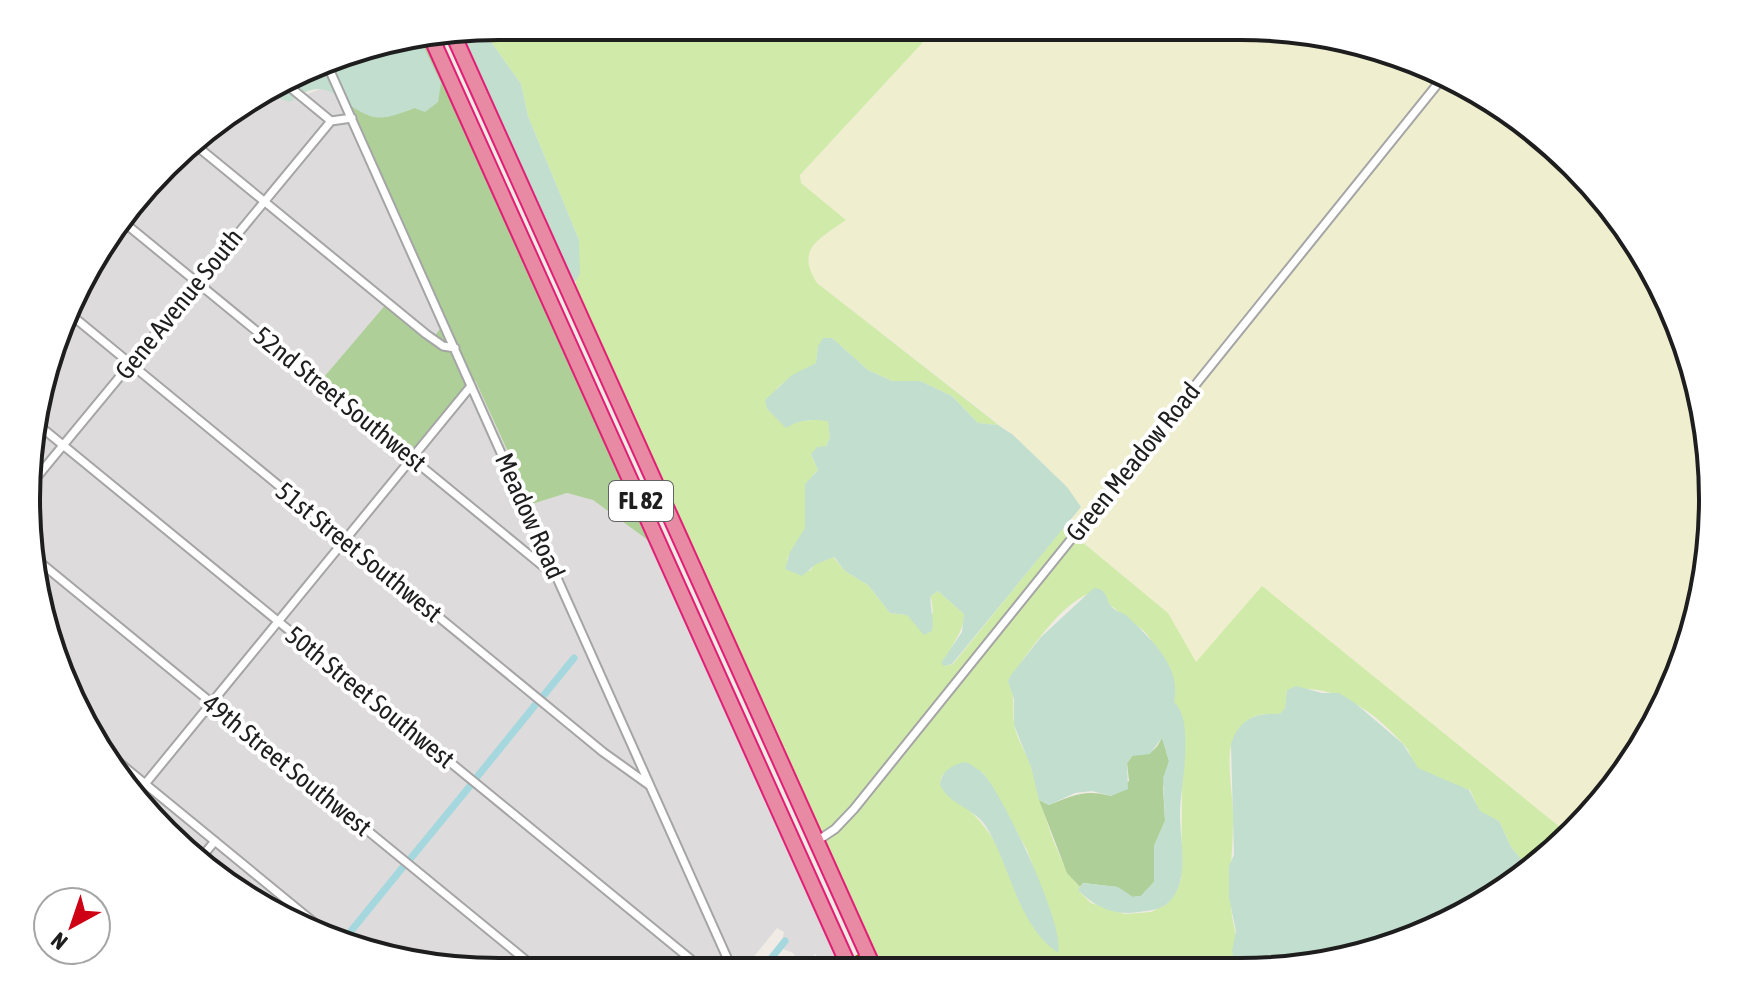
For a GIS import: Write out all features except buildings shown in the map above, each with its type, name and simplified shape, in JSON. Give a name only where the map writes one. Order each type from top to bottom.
[{"type":"highway","name":"FL 82","points":[[456,42],[869,958]]},
{"type":"highway","name":"FL 82","points":[[435,45],[841,958]]},
{"type":"street","name":"Meadow Road","points":[[331,72],[727,958]]},
{"type":"street","name":"Green Meadow Road","points":[[817,841],[835,829],[854,809],[1437,84]]},
{"type":"street","points":[[292,89],[331,121],[352,118]]},
{"type":"street","name":"Gene Avenue South","points":[[41,472],[331,121]]},
{"type":"street","points":[[201,150],[435,340],[455,348]]},
{"type":"street","name":"52nd Street Southwest","points":[[130,227],[558,579]]},
{"type":"street","name":"51st Street Southwest","points":[[77,319],[603,752],[651,786]]},
{"type":"street","points":[[145,784],[471,386]]},
{"type":"street","name":"50th Street Southwest","points":[[45,431],[689,958]]},
{"type":"street","name":"49th Street Southwest","points":[[45,567],[523,958]]},
{"type":"street","points":[[131,772],[304,915]]},
{"type":"street","points":[[206,852],[215,841]]},
{"type":"shaded area","points":[[323,88],[341,97],[445,322],[433,338],[475,380],[532,504],[567,493],[594,500],[656,546],[841,958],[819,958],[815,954],[812,958],[797,958],[781,948],[784,932],[777,928],[753,958],[469,957],[409,949],[351,934],[269,897],[220,863],[174,824],[117,754],[87,702],[64,647],[44,559],[41,469],[56,380],[75,323],[101,269],[154,196],[196,154],[244,117],[277,97],[291,100]]},
{"type":"green space","points":[[490,40],[925,40],[800,175],[801,183],[846,220],[819,239],[809,253],[808,261],[817,283],[1009,433],[997,425],[978,423],[952,396],[920,381],[892,381],[868,370],[832,338],[818,346],[816,363],[780,386],[767,409],[786,427],[801,421],[828,420],[830,438],[826,446],[811,454],[818,470],[806,492],[804,532],[787,560],[810,571],[815,564],[833,557],[845,571],[868,585],[890,613],[907,615],[914,620],[933,613],[931,596],[938,591],[964,614],[945,666],[953,664],[1064,527],[1168,613],[1196,662],[1262,586],[1561,828],[1522,861],[1511,847],[1499,821],[1480,812],[1470,790],[1418,768],[1405,746],[1367,711],[1321,690],[1287,690],[1285,708],[1280,715],[1264,714],[1245,722],[1230,749],[1233,815],[1230,888],[1236,935],[1233,958],[874,958],[571,288],[576,283],[579,240],[528,116],[521,84]],"holes":[[[1102,590],[1110,605],[1145,632],[1167,662],[1174,702],[1183,721],[1181,880],[1167,904],[1151,912],[1125,914],[1091,903],[1078,890],[1080,887],[1057,849],[1032,769],[1017,735],[1013,696],[1008,681],[1037,640],[1075,601]],[[950,768],[982,772],[1027,850],[1055,927],[1034,924],[990,835],[971,812],[940,785],[941,777]]]},
{"type":"green space","points":[[490,40],[521,84],[528,116],[579,240],[580,274],[571,288],[461,42]]},
{"type":"green space","points":[[925,40],[1240,40],[1300,44],[1388,64],[1443,87],[1495,117],[1565,174],[1622,244],[1664,323],[1675,351],[1690,409],[1699,499],[1690,589],[1675,647],[1664,675],[1622,754],[1561,828],[1263,587],[1196,663],[1168,613],[1064,527],[1079,508],[1067,487],[1012,434],[817,283],[807,267],[807,255],[818,240],[845,219],[801,183],[800,175]]},
{"type":"green space","points":[[430,45],[656,546],[593,500],[567,493],[532,504],[475,380],[409,457],[319,383],[387,303],[433,338],[445,322],[341,97],[376,114],[393,114],[414,108],[428,59],[423,47]]},
{"type":"green space","points":[[424,47],[441,83],[438,102],[425,112],[414,108],[381,118],[358,111],[324,90],[315,89],[290,102],[276,97],[351,64]]},
{"type":"green space","points":[[823,338],[832,338],[868,370],[892,381],[920,381],[952,396],[978,423],[997,425],[1012,434],[1067,487],[1081,507],[952,664],[944,666],[941,663],[962,632],[964,614],[938,591],[931,596],[932,631],[924,635],[907,615],[890,613],[868,585],[845,571],[834,557],[816,564],[802,576],[785,569],[790,552],[805,528],[805,484],[818,470],[811,454],[817,447],[826,446],[830,438],[828,421],[806,420],[786,428],[767,409],[765,400],[792,375],[816,363],[818,346]]},
{"type":"green space","points":[[1094,588],[1102,590],[1113,608],[1127,616],[1162,654],[1173,676],[1174,702],[1184,723],[1180,810],[1182,874],[1179,885],[1172,899],[1164,906],[1129,913],[1098,905],[1078,890],[1083,883],[1118,887],[1133,897],[1141,896],[1154,882],[1154,846],[1165,821],[1163,778],[1169,761],[1162,738],[1150,754],[1132,756],[1127,763],[1128,789],[1111,796],[1092,791],[1075,793],[1049,805],[1039,800],[1031,767],[1014,725],[1014,699],[1008,681],[1041,637]]},
{"type":"green space","points":[[1296,686],[1322,693],[1339,693],[1355,703],[1403,744],[1418,768],[1469,790],[1480,811],[1499,821],[1511,847],[1522,861],[1470,897],[1388,934],[1300,954],[1233,958],[1236,931],[1229,898],[1229,866],[1234,855],[1231,744],[1239,728],[1250,719],[1263,714],[1280,714],[1285,708],[1287,690]]},
{"type":"green space","points":[[1162,737],[1169,761],[1163,787],[1165,821],[1154,846],[1154,882],[1141,896],[1132,897],[1117,887],[1083,883],[1080,887],[1067,873],[1039,800],[1049,805],[1080,794],[1111,796],[1129,781],[1127,763],[1133,755],[1151,752]]},
{"type":"green space","points":[[966,762],[986,777],[1019,836],[1053,918],[1058,953],[1044,941],[1023,910],[985,825],[949,797],[940,785],[948,769]]},
{"type":"waterway","points":[[544,695],[574,658]]},
{"type":"waterway","points":[[477,777],[536,704]]},
{"type":"waterway","points":[[411,858],[470,786]]},
{"type":"waterway","points":[[351,931],[403,867]]},
{"type":"waterway","points":[[771,958],[785,941]]}]
